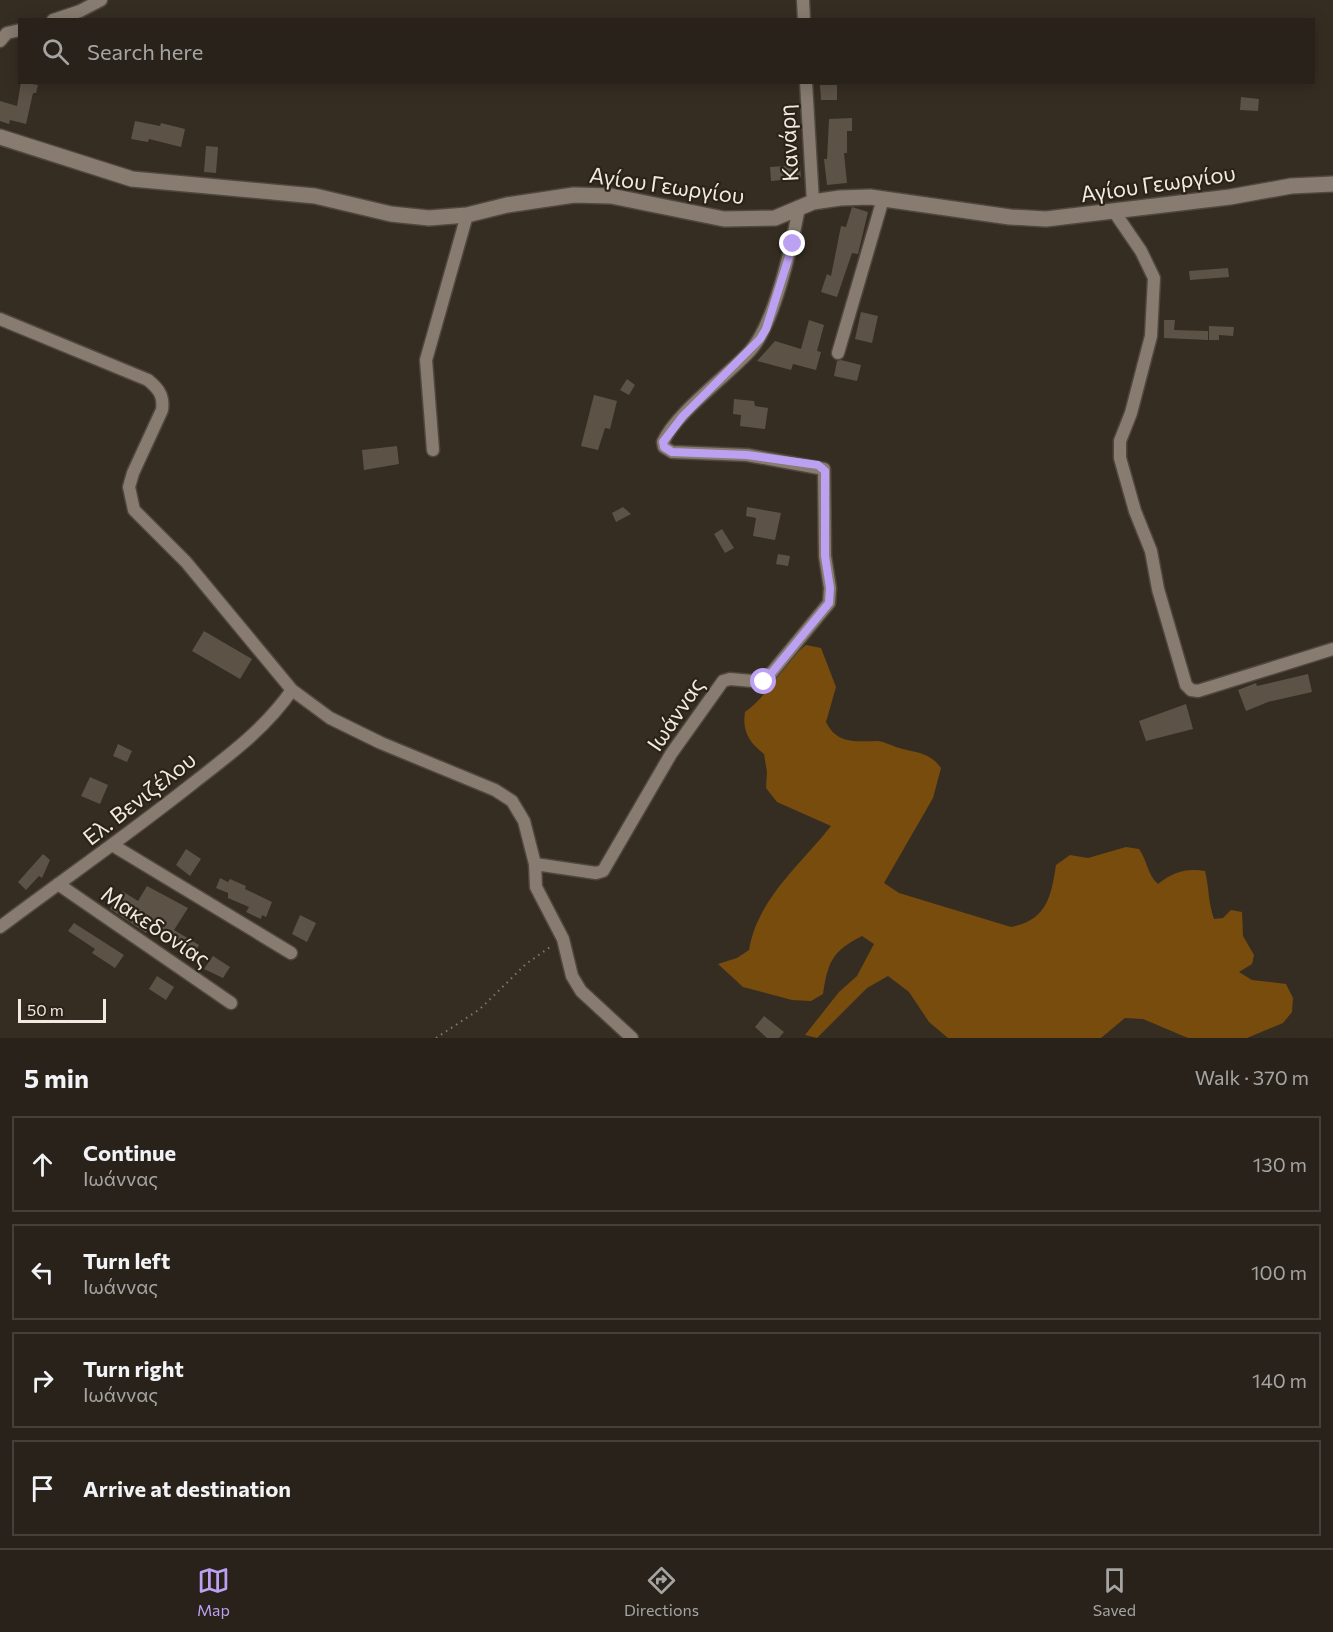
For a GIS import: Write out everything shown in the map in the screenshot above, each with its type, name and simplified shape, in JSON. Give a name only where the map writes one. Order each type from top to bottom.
[{"type":"street","points":[[59,18],[80,11],[100,0]]},
{"type":"street","points":[[803,0],[804,18]]},
{"type":"street","points":[[2,33],[18,30]]},
{"type":"street","name":"Κανάρη","points":[[806,84],[806,205]]},
{"type":"street","name":"Αγίου Γεωργίου","points":[[0,137],[109,172],[159,183],[203,184],[315,196],[411,217],[467,215],[507,205],[574,195],[611,196],[724,219],[775,218],[806,205],[840,198],[883,199],[998,215],[1046,219],[1230,197],[1291,186],[1333,184]]},
{"type":"street","points":[[838,353],[883,199]]},
{"type":"street","name":"Ιωάννας","points":[[535,864],[596,873],[603,871],[671,754],[723,681],[730,679],[764,682],[829,603],[830,588],[825,556],[824,469],[818,465],[747,455],[672,452],[664,447],[663,442],[683,416],[750,351],[766,329],[806,205]]},
{"type":"street","points":[[1113,210],[1141,251],[1154,278],[1151,336],[1131,413],[1120,441],[1120,458],[1135,511],[1151,551],[1158,589],[1186,685],[1191,690],[1198,691],[1333,649]]},
{"type":"street","points":[[433,450],[426,360],[467,215]]},
{"type":"street","points":[[0,319],[148,380],[158,388],[163,399],[162,410],[129,487],[134,510],[186,562],[292,690],[330,718],[381,743],[495,790],[512,801],[524,821],[535,864],[536,887],[563,939],[572,976],[581,991],[632,1038]]},
{"type":"street","name":"Ελ. Βενιζέλου","points":[[0,927],[114,846],[274,716],[292,690]]},
{"type":"street","points":[[114,846],[291,953]]},
{"type":"street","name":"Μακεδονίας","points":[[58,884],[231,1003]]},
{"type":"path","points":[[436,1038],[480,1009],[542,951],[563,939]]},
{"type":"shaded area","points":[[806,645],[821,648],[836,687],[826,722],[836,735],[855,741],[881,741],[921,753],[931,758],[941,768],[933,798],[884,883],[899,893],[1011,927],[1023,924],[1040,913],[1049,897],[1056,865],[1070,855],[1088,858],[1126,847],[1139,849],[1158,884],[1180,872],[1205,871],[1214,919],[1223,918],[1231,910],[1242,912],[1243,936],[1254,955],[1252,964],[1239,972],[1252,980],[1286,984],[1293,998],[1292,1012],[1283,1023],[1247,1038],[1188,1038],[1143,1019],[1125,1018],[1101,1038],[948,1038],[929,1022],[909,992],[888,976],[867,988],[817,1038],[805,1035],[839,992],[857,976],[874,944],[862,936],[844,947],[833,959],[823,994],[811,1001],[792,1000],[743,987],[718,964],[737,958],[749,950],[761,915],[770,899],[831,826],[777,802],[766,788],[767,772],[764,754],[748,736],[745,725],[745,712],[762,697],[789,661]]},
{"type":"building","points":[[21,84],[38,85],[36,93],[33,93],[26,124],[10,120],[9,124],[0,121],[0,101],[17,106]]},
{"type":"building","points":[[820,85],[837,85],[837,100],[821,100]]},
{"type":"building","points":[[1241,97],[1259,99],[1258,111],[1240,110]]},
{"type":"building","points":[[852,118],[852,131],[847,131],[847,153],[844,153],[847,183],[827,185],[824,159],[827,159],[829,119]]},
{"type":"building","points":[[135,121],[160,126],[161,123],[185,129],[181,147],[149,139],[148,142],[131,139]]},
{"type":"building","points":[[206,146],[218,147],[216,173],[204,172]]},
{"type":"building","points":[[800,165],[801,178],[771,181],[770,167]]},
{"type":"building","points":[[852,207],[868,212],[858,254],[852,253],[837,297],[821,292],[827,274],[831,276],[841,226],[846,227]]},
{"type":"building","points":[[1228,268],[1229,277],[1190,280],[1189,271]]},
{"type":"building","points":[[861,312],[878,316],[872,343],[855,339]]},
{"type":"building","points":[[809,320],[824,325],[817,351],[821,352],[816,370],[793,364],[791,370],[757,361],[775,341],[801,349]]},
{"type":"building","points":[[1164,320],[1175,320],[1174,330],[1208,331],[1208,340],[1164,338]]},
{"type":"building","points":[[1209,326],[1234,327],[1233,336],[1219,335],[1219,340],[1209,340]]},
{"type":"building","points":[[837,361],[861,365],[857,381],[834,376]]},
{"type":"building","points":[[627,379],[635,385],[629,395],[620,390]]},
{"type":"building","points":[[594,395],[617,401],[610,429],[605,428],[598,450],[581,446]]},
{"type":"building","points":[[734,399],[754,401],[755,406],[768,408],[765,429],[740,426],[741,415],[733,414]]},
{"type":"building","points":[[397,446],[399,464],[364,470],[362,450]]},
{"type":"building","points":[[623,507],[631,514],[616,522],[612,513]]},
{"type":"building","points":[[747,507],[781,513],[775,540],[753,536],[756,518],[746,516]]},
{"type":"building","points":[[722,529],[734,548],[725,553],[714,534]]},
{"type":"building","points":[[778,554],[790,556],[788,566],[776,564]]},
{"type":"building","points":[[204,631],[252,659],[240,679],[192,651]]},
{"type":"building","points":[[1308,674],[1312,692],[1268,702],[1246,711],[1238,690],[1256,683],[1257,686]]},
{"type":"building","points":[[1186,704],[1193,729],[1146,741],[1139,721]]},
{"type":"building","points":[[118,744],[132,751],[127,762],[113,756]]},
{"type":"building","points":[[90,777],[108,785],[100,804],[81,796]]},
{"type":"building","points":[[186,849],[201,859],[190,876],[176,865]]},
{"type":"building","points":[[43,854],[50,860],[42,878],[39,876],[26,890],[18,882]]},
{"type":"building","points":[[220,878],[228,882],[230,879],[246,886],[245,889],[272,902],[266,917],[262,915],[261,919],[246,912],[249,907],[228,898],[228,893],[216,888]]},
{"type":"building","points":[[147,886],[188,908],[174,930],[199,945],[191,958],[178,950],[181,945],[150,925],[146,933],[110,909],[122,891],[138,901]]},
{"type":"building","points":[[300,915],[316,923],[307,942],[292,934]]},
{"type":"building","points":[[74,923],[124,955],[115,968],[92,953],[95,949],[68,931]]},
{"type":"building","points":[[213,956],[230,967],[223,978],[204,969]]},
{"type":"building","points":[[157,976],[174,987],[166,1000],[149,989]]},
{"type":"building","points":[[764,1016],[784,1032],[779,1038],[767,1038],[755,1027]]},
{"type":"route","points":[[764,682],[829,603],[831,596],[825,556],[825,471],[818,465],[747,455],[672,452],[664,447],[663,442],[683,416],[760,339],[766,329],[793,244]]}]
